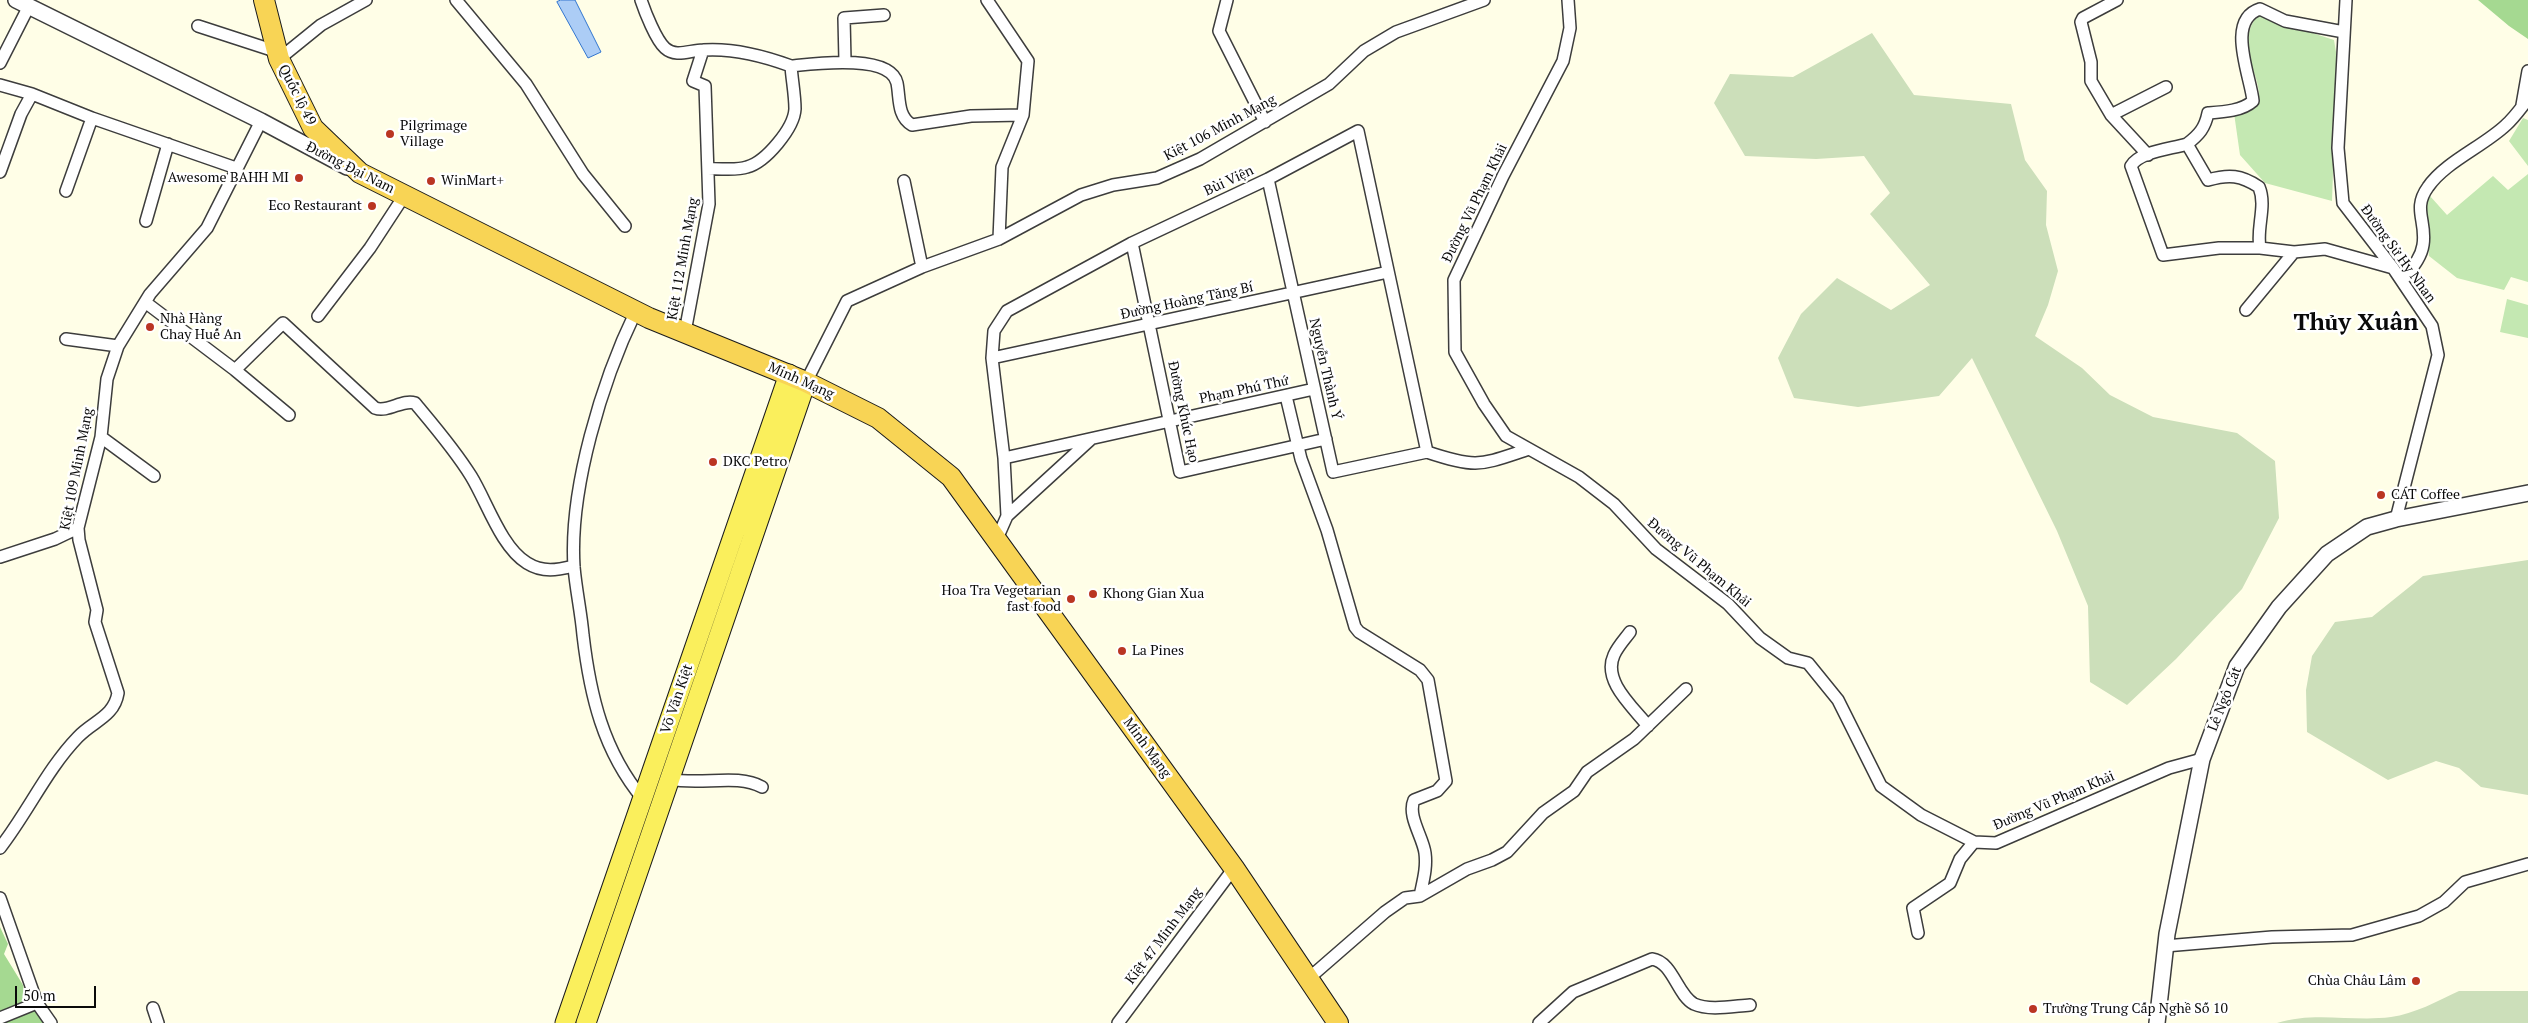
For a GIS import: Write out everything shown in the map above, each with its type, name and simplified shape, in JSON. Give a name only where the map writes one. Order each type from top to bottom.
[{"type":"highway","name":"Quốc lộ 49","points":[[264,0],[278,56],[313,128],[360,173]]},
{"type":"highway","name":"Đường Đại Nam","points":[[360,173],[636,311],[685,332]]},
{"type":"highway","name":"Minh Mạng","points":[[685,332],[797,378],[878,418],[911,442],[951,477],[1234,868],[1338,1023]]},
{"type":"main road","name":"Võ Văn Kiệt","points":[[565,1023],[681,687],[797,378]]},
{"type":"main road","name":"Võ Văn Kiệt","points":[[586,1023],[699,694],[797,378]]},
{"type":"main road","points":[[681,687],[699,694]]},
{"type":"street","points":[[198,26],[278,56],[321,25],[366,0]]},
{"type":"street","points":[[456,0],[526,84],[584,174],[625,226]]},
{"type":"street","points":[[641,0],[644,12],[665,48],[672,52],[685,54],[702,50],[769,58],[790,66],[845,61],[878,67],[888,72],[896,80],[900,111],[907,122],[912,125],[971,116],[1023,115]]},
{"type":"street","points":[[987,0],[1028,62],[1023,115],[1002,167],[1000,239]]},
{"type":"street","points":[[1227,0],[1219,31],[1264,122]]},
{"type":"street","name":"Kiệt 106 Minh Mạng","points":[[797,378],[846,301],[922,267],[1000,239],[1081,195],[1113,185],[1157,178],[1200,159],[1329,84],[1364,51],[1396,32],[1484,0]]},
{"type":"street","name":"Đường Vũ Phạm Khải","points":[[1568,0],[1570,28],[1563,61],[1503,176],[1454,280],[1455,352],[1484,404],[1506,436],[1579,476],[1614,504],[1656,549],[1728,604],[1772,649],[1788,658],[1808,663],[1838,700],[1881,786],[1921,815],[1974,842],[1996,843],[2170,768],[2202,759]]},
{"type":"street","points":[[2117,0],[2083,18],[2081,22],[2091,62],[2091,81],[2111,115],[2148,155]]},
{"type":"street","name":"Đường Sử Hy Nhan","points":[[2346,0],[2338,148],[2343,203],[2393,268],[2432,326],[2438,355],[2396,519]]},
{"type":"street","points":[[0,64],[23,3]]},
{"type":"street","name":"Đường Đại Nam","points":[[23,3],[261,121],[360,173]]},
{"type":"street","points":[[2344,32],[2285,21],[2260,9],[2254,11],[2245,24],[2242,40],[2242,55],[2253,101],[2249,105],[2227,111],[2208,113],[2206,124],[2200,134],[2188,144],[2148,155],[2134,162],[2131,166],[2163,255],[2219,248],[2260,248],[2294,252],[2325,250],[2393,268]]},
{"type":"street","points":[[845,61],[844,18],[884,15]]},
{"type":"street","name":"Kiệt 112 Minh Mạng","points":[[685,332],[709,204],[705,86],[693,81],[702,50]]},
{"type":"street","points":[[708,169],[747,168],[774,148],[782,139],[795,111],[790,66]]},
{"type":"street","points":[[2402,281],[2419,257],[2423,246],[2424,228],[2419,211],[2420,199],[2429,184],[2463,156],[2505,126],[2525,103],[2528,71]]},
{"type":"street","points":[[0,85],[32,94],[92,118],[236,168]]},
{"type":"street","points":[[2111,115],[2166,87]]},
{"type":"street","points":[[0,172],[21,114],[32,94]]},
{"type":"street","points":[[66,190],[92,118]]},
{"type":"street","name":"Kiệt 109 Minh Mạng","points":[[0,848],[77,738],[110,713],[116,704],[118,693],[95,622],[97,610],[79,540],[78,528],[101,437],[107,379],[118,346],[145,302],[207,228],[261,121]]},
{"type":"street","name":"Bùi Viện","points":[[1007,516],[1004,458],[992,358],[994,331],[1007,312],[1132,243],[1268,179],[1358,131],[1427,452]]},
{"type":"street","points":[[146,221],[168,144]]},
{"type":"street","points":[[2188,144],[2208,180],[2232,175],[2241,177],[2260,187],[2262,200],[2258,227],[2260,248]]},
{"type":"street","name":"Nguyễn Thành Ý","points":[[1268,179],[1333,472],[1427,452]]},
{"type":"street","points":[[904,181],[922,267]]},
{"type":"street","points":[[318,316],[370,248],[404,196]]},
{"type":"street","name":"Đường Khúc Hạo","points":[[1132,243],[1180,472],[1326,439]]},
{"type":"street","points":[[2246,310],[2294,252]]},
{"type":"street","name":"Đường Hoàng Tăng Bí","points":[[992,358],[1388,272]]},
{"type":"street","points":[[145,302],[235,370],[289,415]]},
{"type":"street","points":[[636,311],[608,378],[589,444],[578,509],[574,566],[587,670],[596,709],[617,763],[626,779],[643,799]]},
{"type":"street","points":[[235,370],[283,323],[375,408],[380,410],[410,402],[415,403],[450,445],[472,477],[509,544],[520,558],[544,570],[574,566]]},
{"type":"street","points":[[66,339],[118,346]]},
{"type":"street","name":"Phạm Phú Thứ","points":[[1004,458],[1314,389]]},
{"type":"street","points":[[1286,396],[1305,472],[1327,530],[1355,627],[1359,632],[1420,670],[1428,680],[1446,781],[1444,786],[1437,791],[1414,800],[1412,805],[1412,812],[1425,851],[1426,869],[1420,896]]},
{"type":"street","points":[[101,437],[154,476]]},
{"type":"street","points":[[996,541],[1007,516],[1092,438]]},
{"type":"street","points":[[1427,452],[1461,464],[1479,465],[1529,449]]},
{"type":"street","name":"Lê Ngô Cát","points":[[2157,1023],[2165,946],[2202,759],[2237,666],[2279,607],[2327,554],[2367,527],[2396,519],[2528,493]]},
{"type":"street","points":[[0,558],[55,540],[78,528]]},
{"type":"street","points":[[1630,632],[1615,654],[1612,662],[1612,676],[1620,691],[1648,726]]},
{"type":"street","points":[[1308,980],[1394,905],[1405,898],[1420,896],[1467,869],[1507,852],[1543,813],[1574,791],[1587,772],[1634,739],[1686,689]]},
{"type":"street","points":[[670,779],[682,782],[748,781],[762,787]]},
{"type":"street","points":[[1918,933],[1914,908],[1950,883],[1960,859],[1974,842]]},
{"type":"street","points":[[2165,946],[2272,937],[2352,935],[2419,916],[2444,902],[2465,882],[2528,864]]},
{"type":"street","name":"Kiệt 47 Minh Mạng","points":[[1118,1023],[1234,868]]},
{"type":"street","points":[[0,898],[37,1002],[51,1023]]},
{"type":"street","points":[[1539,1023],[1573,992],[1652,959],[1662,963],[1694,1004],[1704,1007],[1750,1005]]},
{"type":"street","points":[[0,1018],[37,1002]]},
{"type":"street","points":[[153,1008],[158,1023]]},
{"type":"green space","points":[[2478,0],[2528,0],[2528,39],[2509,26]]},
{"type":"green space","points":[[2257,15],[2334,40],[2337,58],[2332,201],[2265,183],[2240,155],[2234,113],[2259,103],[2257,80],[2248,51],[2250,29]]},
{"type":"green space","points":[[1872,33],[1914,95],[2011,104],[2025,160],[2047,191],[2046,225],[2058,271],[2048,305],[2035,336],[2082,368],[2110,395],[2153,417],[2237,433],[2275,461],[2279,518],[2242,589],[2176,659],[2127,705],[2090,682],[2088,606],[2057,531],[1972,358],[1939,396],[1858,407],[1794,398],[1778,358],[1801,314],[1837,278],[1891,310],[1930,285],[1870,214],[1890,193],[1864,156],[1816,159],[1745,156],[1714,103],[1730,74],[1793,77]]},
{"type":"green space","points":[[2523,118],[2528,120],[2528,166],[2509,141]]},
{"type":"green space","points":[[2528,174],[2528,282],[2511,277],[2504,290],[2457,278],[2429,256],[2425,209],[2430,196],[2447,215],[2493,176],[2508,190]]},
{"type":"green space","points":[[2507,299],[2528,305],[2528,338],[2500,332]]},
{"type":"green space","points":[[2528,560],[2528,795],[2481,787],[2459,768],[2436,761],[2388,780],[2307,732],[2306,690],[2312,656],[2335,622],[2372,617],[2423,576]]},
{"type":"green space","points":[[0,927],[8,944],[4,954],[23,985],[26,1000],[45,1012],[51,1023],[0,1023]]},
{"type":"green space","points":[[2459,991],[2528,991],[2528,1023],[2277,1023],[2319,1017],[2391,1017],[2417,1010]]},
{"type":"water","points":[[561,0],[575,0],[601,52],[588,58],[557,2]]},
{"type":"place","name":"Pilgrimage Village","points":[[390,134]]},
{"type":"place","name":"Awesome BAHH MI","points":[[299,178]]},
{"type":"place","name":"WinMart+","points":[[431,181]]},
{"type":"place","name":"Eco Restaurant","points":[[372,206]]},
{"type":"place","name":"Nhà Hàng Chay Huế An","points":[[150,327]]},
{"type":"place","name":"DKC Petro","points":[[713,462]]},
{"type":"place","name":"CÁT Coffee","points":[[2381,495]]},
{"type":"place","name":"Khong Gian Xua","points":[[1093,594]]},
{"type":"place","name":"Hoa Tra Vegetarian fast food","points":[[1071,599]]},
{"type":"place","name":"La Pines","points":[[1122,651]]},
{"type":"place","name":"Chùa Châu Lâm","points":[[2416,981]]},
{"type":"place","name":"Trường Trung Cấp Nghề Số 10","points":[[2033,1009]]},
{"type":"district","name":"Thủy Xuân","points":[[2356,323]]}]
